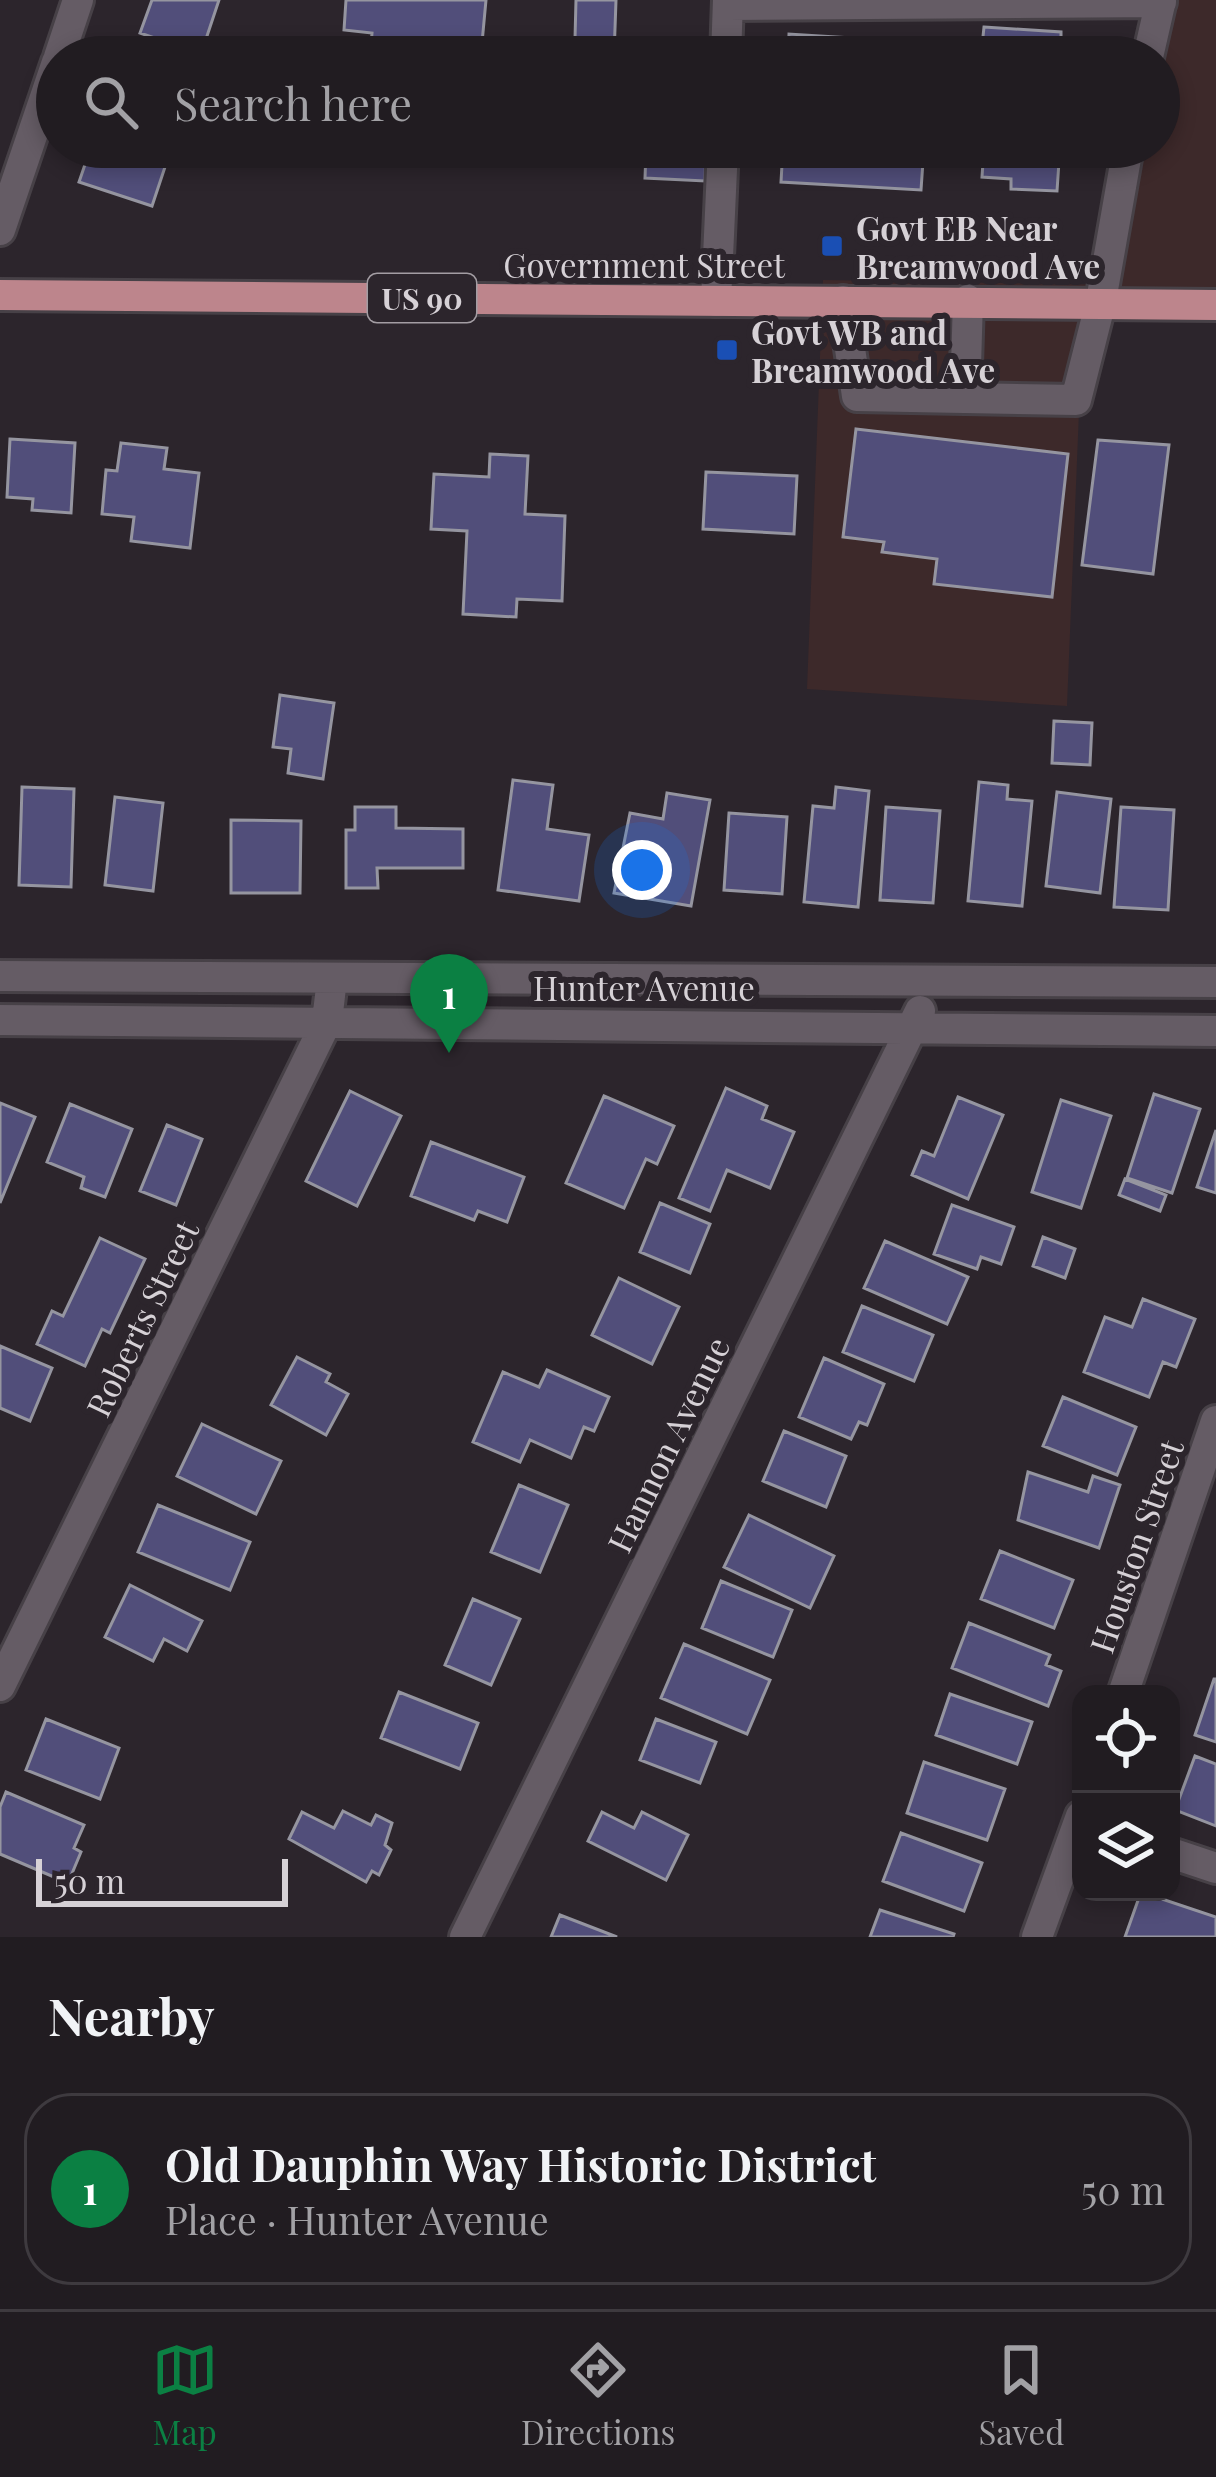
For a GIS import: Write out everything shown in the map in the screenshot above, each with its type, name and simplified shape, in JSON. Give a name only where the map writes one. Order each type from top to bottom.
[{"type":"main road","name":"Government Street","points":[[0,295],[1216,305]]},
{"type":"street","points":[[66,36],[78,0]]},
{"type":"street","points":[[727,36],[728,3],[1161,1],[1153,36]]},
{"type":"street","points":[[0,230],[36,124]]},
{"type":"street","points":[[716,301],[721,168]]},
{"type":"street","points":[[843,301],[857,396],[1076,400],[1101,301],[1124,168]]},
{"type":"street","points":[[964,398],[968,300]]},
{"type":"street","name":"Hunter Avenue","points":[[0,976],[1216,982]]},
{"type":"street","name":"Roberts Street","points":[[0,1685],[327,1021],[332,979]]},
{"type":"street","name":"Hannon Avenue","points":[[465,1937],[917,1025],[926,981]]},
{"type":"street","name":"Hunter Avenue","points":[[0,1020],[1216,1031]]},
{"type":"street","name":"Houston Street","points":[[1126,1685],[1216,1421]]},
{"type":"street","points":[[1037,1937],[1072,1842]]},
{"type":"street","points":[[1180,1856],[1216,1868]]},
{"type":"shaded area","points":[[1176,0],[1216,0],[1216,287],[1144,288],[1082,338],[1067,706],[807,689],[823,280],[1120,285],[1140,168],[1180,168],[1180,36],[1168,36]]},
{"type":"building","points":[[152,0],[219,0],[207,36],[140,33]]},
{"type":"building","points":[[346,0],[486,0],[483,36],[372,36],[344,30]]},
{"type":"building","points":[[576,0],[616,0],[615,36],[575,36]]},
{"type":"building","points":[[984,27],[1061,32],[1061,36],[983,36]]},
{"type":"building","points":[[84,168],[165,168],[152,206],[79,182]]},
{"type":"building","points":[[645,168],[705,168],[705,181],[645,178]]},
{"type":"building","points":[[782,168],[923,168],[921,190],[781,182]]},
{"type":"building","points":[[983,168],[1059,168],[1057,191],[1011,189],[1011,179],[982,177]]},
{"type":"building","points":[[856,429],[1068,454],[1052,597],[934,584],[937,559],[882,552],[884,542],[843,537]]},
{"type":"building","points":[[10,439],[75,443],[71,513],[32,510],[33,499],[7,497]]},
{"type":"building","points":[[1098,440],[1169,445],[1153,574],[1082,565]]},
{"type":"building","points":[[121,443],[167,448],[164,469],[199,473],[190,548],[131,541],[134,517],[102,514],[106,470],[117,471]]},
{"type":"building","points":[[490,454],[528,456],[525,514],[565,516],[562,601],[517,599],[516,617],[463,614],[467,531],[431,529],[434,474],[489,477]]},
{"type":"building","points":[[706,472],[797,476],[794,534],[703,529]]},
{"type":"building","points":[[280,695],[334,703],[323,779],[288,773],[291,749],[273,747]]},
{"type":"building","points":[[1054,721],[1092,723],[1090,765],[1052,763]]},
{"type":"building","points":[[513,780],[553,785],[547,829],[589,835],[579,901],[498,890]]},
{"type":"building","points":[[979,782],[1008,785],[1007,799],[1032,801],[1022,906],[968,901]]},
{"type":"building","points":[[22,787],[74,789],[71,887],[19,885]]},
{"type":"building","points":[[836,787],[869,791],[858,907],[804,902],[813,806],[834,808]]},
{"type":"building","points":[[1057,792],[1111,799],[1100,893],[1046,886]]},
{"type":"building","points":[[667,793],[710,800],[691,906],[614,893],[630,813],[663,819]]},
{"type":"building","points":[[115,797],[163,803],[153,891],[105,885]]},
{"type":"building","points":[[355,807],[396,807],[396,828],[463,829],[463,868],[377,868],[378,888],[346,888],[346,830],[355,830]]},
{"type":"building","points":[[886,807],[940,811],[933,903],[880,900]]},
{"type":"building","points":[[1121,807],[1174,810],[1168,910],[1114,907]]},
{"type":"building","points":[[729,813],[787,817],[782,894],[724,890]]},
{"type":"building","points":[[231,820],[301,821],[300,893],[231,893]]},
{"type":"building","points":[[726,1088],[767,1106],[762,1119],[794,1132],[770,1188],[727,1170],[710,1211],[679,1198]]},
{"type":"building","points":[[350,1091],[401,1116],[357,1206],[306,1181]]},
{"type":"building","points":[[1154,1094],[1200,1109],[1172,1193],[1127,1178]]},
{"type":"building","points":[[604,1096],[674,1126],[657,1164],[646,1159],[624,1208],[566,1183]]},
{"type":"building","points":[[958,1097],[1003,1115],[968,1199],[912,1175],[922,1151],[934,1156]]},
{"type":"building","points":[[1061,1100],[1111,1116],[1081,1208],[1032,1192]]},
{"type":"building","points":[[0,1103],[35,1117],[0,1203]]},
{"type":"building","points":[[70,1104],[132,1129],[105,1197],[81,1188],[84,1177],[47,1162]]},
{"type":"building","points":[[167,1125],[202,1139],[176,1205],[140,1191]]},
{"type":"building","points":[[1216,1130],[1216,1193],[1197,1187]]},
{"type":"building","points":[[431,1142],[524,1177],[507,1222],[478,1211],[474,1220],[411,1196]]},
{"type":"building","points":[[1125,1179],[1166,1195],[1160,1211],[1119,1195]]},
{"type":"building","points":[[660,1203],[710,1224],[690,1273],[640,1252]]},
{"type":"building","points":[[952,1205],[1014,1227],[1001,1264],[981,1257],[977,1269],[934,1254]]},
{"type":"building","points":[[1043,1237],[1075,1249],[1065,1278],[1033,1266]]},
{"type":"building","points":[[100,1238],[145,1259],[110,1333],[102,1329],[85,1366],[37,1344],[52,1311],[63,1316]]},
{"type":"building","points":[[885,1241],[968,1277],[947,1324],[864,1288]]},
{"type":"building","points":[[619,1278],[679,1307],[652,1364],[592,1335]]},
{"type":"building","points":[[1143,1299],[1195,1319],[1176,1367],[1163,1362],[1149,1397],[1084,1372],[1105,1317],[1132,1327]]},
{"type":"building","points":[[862,1306],[933,1335],[914,1381],[843,1352]]},
{"type":"building","points":[[0,1346],[52,1368],[30,1421],[0,1408]]},
{"type":"building","points":[[297,1357],[330,1374],[326,1382],[348,1394],[326,1435],[271,1405]]},
{"type":"building","points":[[824,1358],[884,1384],[867,1425],[859,1422],[851,1439],[799,1417]]},
{"type":"building","points":[[547,1370],[609,1397],[594,1431],[584,1427],[571,1458],[530,1440],[520,1462],[473,1442],[503,1372],[539,1387]]},
{"type":"building","points":[[1063,1397],[1136,1427],[1117,1475],[1043,1446]]},
{"type":"building","points":[[202,1424],[281,1461],[256,1514],[177,1476]]},
{"type":"building","points":[[784,1431],[846,1456],[826,1507],[763,1481]]},
{"type":"building","points":[[1028,1472],[1088,1492],[1093,1476],[1120,1485],[1099,1548],[1018,1520]]},
{"type":"building","points":[[519,1485],[568,1505],[540,1572],[491,1552]]},
{"type":"building","points":[[158,1505],[250,1542],[230,1590],[138,1552]]},
{"type":"building","points":[[749,1515],[834,1556],[810,1608],[724,1567]]},
{"type":"building","points":[[1000,1551],[1073,1580],[1054,1628],[981,1599]]},
{"type":"building","points":[[721,1581],[792,1610],[773,1657],[702,1628]]},
{"type":"building","points":[[130,1585],[202,1621],[187,1651],[164,1639],[153,1661],[105,1637]]},
{"type":"building","points":[[473,1599],[520,1619],[491,1685],[445,1665]]},
{"type":"building","points":[[969,1623],[1050,1655],[1046,1665],[1061,1671],[1048,1706],[952,1668]]},
{"type":"building","points":[[684,1644],[770,1680],[747,1734],[661,1698]]},
{"type":"building","points":[[1216,1679],[1216,1742],[1195,1735]]},
{"type":"building","points":[[399,1692],[478,1723],[460,1769],[381,1738]]},
{"type":"building","points":[[950,1694],[1032,1722],[1017,1764],[936,1735]]},
{"type":"building","points":[[46,1719],[119,1748],[100,1799],[26,1770]]},
{"type":"building","points":[[656,1719],[716,1742],[700,1783],[640,1760]]},
{"type":"building","points":[[1195,1756],[1216,1764],[1216,1826],[1180,1812],[1180,1796]]},
{"type":"building","points":[[924,1762],[1005,1789],[987,1840],[907,1813]]},
{"type":"building","points":[[6,1792],[84,1825],[74,1848],[81,1852],[68,1883],[0,1854],[0,1807]]},
{"type":"building","points":[[343,1811],[371,1825],[376,1815],[392,1823],[385,1845],[391,1850],[379,1875],[372,1871],[366,1882],[289,1839],[302,1812],[334,1828]]},
{"type":"building","points":[[602,1812],[634,1828],[642,1812],[688,1835],[666,1880],[588,1841]]},
{"type":"building","points":[[901,1833],[982,1863],[964,1911],[883,1881]]},
{"type":"building","points":[[1138,1901],[1168,1901],[1216,1917],[1216,1937],[1125,1937]]},
{"type":"building","points":[[880,1910],[954,1934],[953,1937],[870,1937]]},
{"type":"building","points":[[560,1915],[617,1937],[551,1937]]},
{"type":"place","name":"Govt EB Near Breamwood Ave","points":[[832,246]]},
{"type":"place","name":"Govt WB and Breamwood Ave","points":[[727,350]]},
{"type":"place","name":"Old Dauphin Way Historic District","points":[[449,1053]]}]
